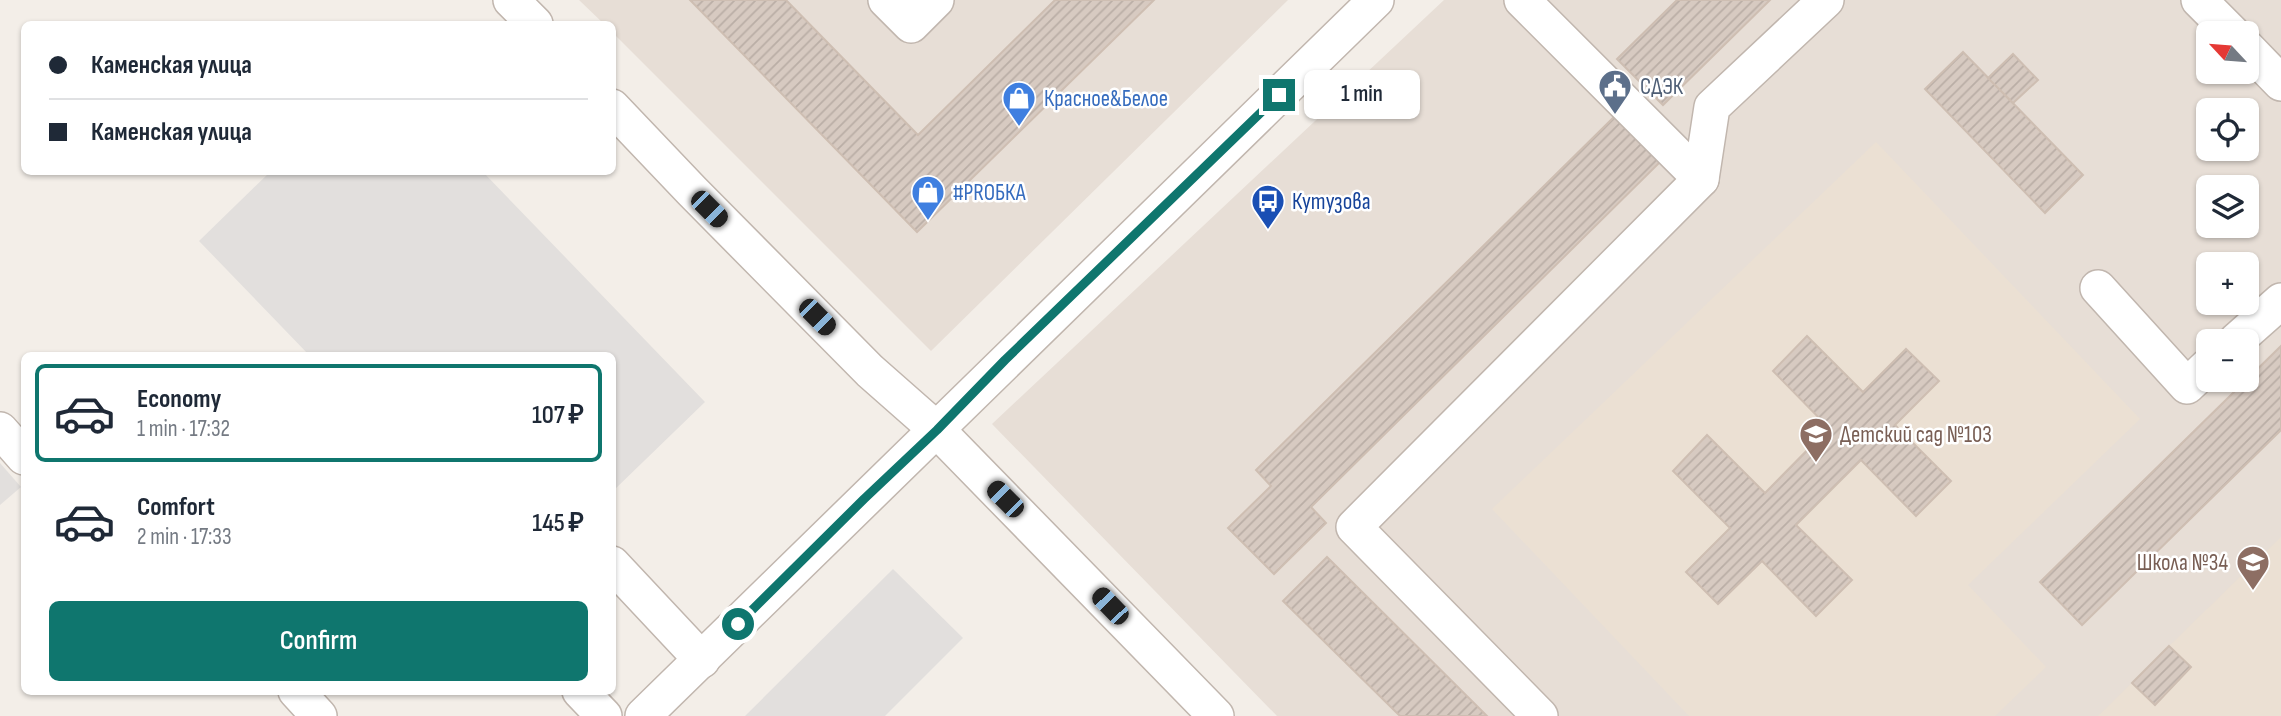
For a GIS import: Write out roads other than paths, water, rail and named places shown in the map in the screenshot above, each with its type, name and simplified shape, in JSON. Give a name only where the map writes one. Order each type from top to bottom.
[{"type":"street","points":[[512,0],[532,21]]},
{"type":"street","points":[[886,0],[911,24],[936,0]]},
{"type":"street","points":[[643,716],[1376,0]]},
{"type":"street","points":[[1522,0],[1701,179]]},
{"type":"street","points":[[1540,716],[1354,527],[1701,179],[1712,107],[1826,0]]},
{"type":"street","points":[[2199,0],[2220,21]]},
{"type":"street","points":[[2259,60],[2281,83]]},
{"type":"street","points":[[616,111],[870,371],[937,430],[1216,716]]},
{"type":"street","points":[[2098,288],[2187,386],[2196,377]]},
{"type":"street","points":[[2250,329],[2281,301]]},
{"type":"street","points":[[0,430],[21,454]]},
{"type":"street","points":[[616,568],[702,660]]},
{"type":"street","points":[[300,695],[319,716]]},
{"type":"street","points":[[584,695],[604,716]]},
{"type":"place","name":"СДЭК","points":[[1615,116]]},
{"type":"place","name":"Красное&Белое","points":[[1019,128]]},
{"type":"place","name":"#PROБКА","points":[[928,222]]},
{"type":"place","name":"Кутузова","points":[[1268,231]]},
{"type":"place","name":"Детский сад №103","points":[[1816,464]]},
{"type":"place","name":"Школа №34","points":[[2253,592]]}]
